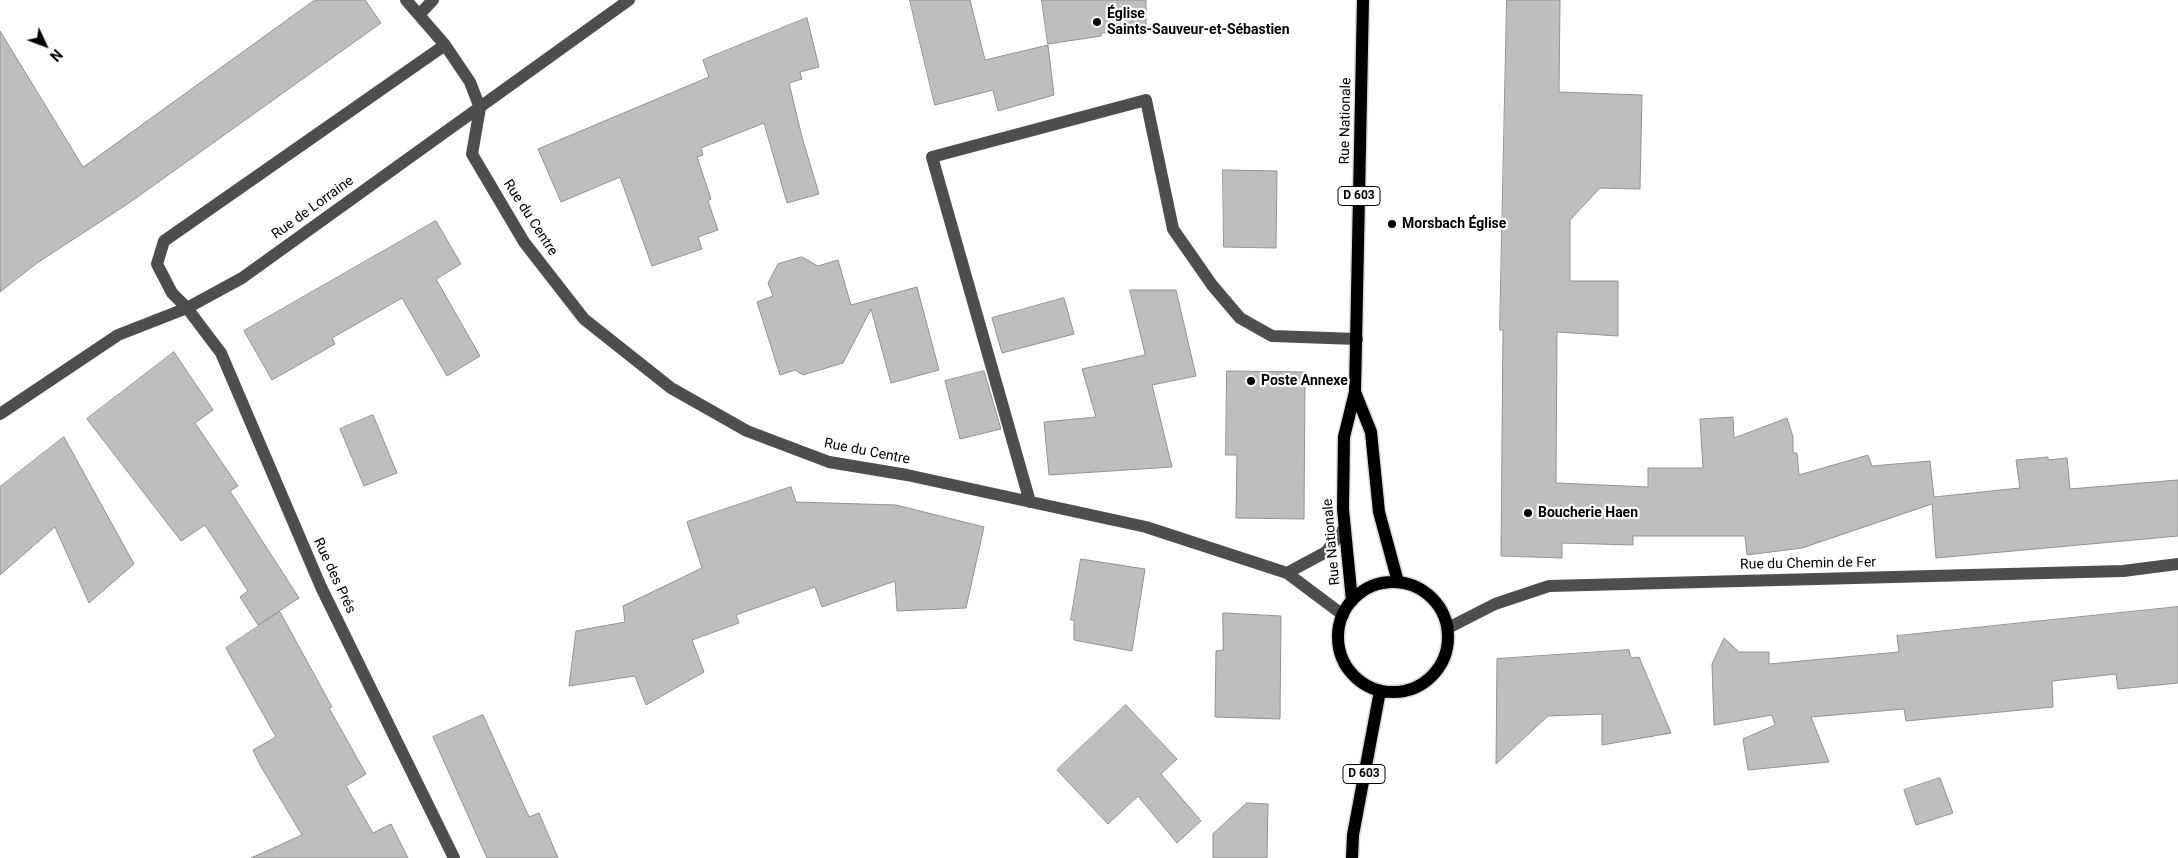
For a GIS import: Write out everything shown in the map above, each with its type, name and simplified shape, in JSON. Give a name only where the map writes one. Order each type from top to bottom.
[{"type":"main road","name":"Rue Nationale","points":[[1352,601],[1343,530],[1344,437],[1355,392],[1363,0]]},
{"type":"main road","name":"Rue Nationale","points":[[1355,392],[1371,432],[1379,512],[1398,582]]},
{"type":"main road","points":[[1398,582],[1416,587],[1431,597],[1442,611],[1448,628],[1448,646],[1442,663],[1431,678],[1416,688],[1398,692],[1380,691],[1366,685],[1353,675],[1344,662],[1339,647],[1339,639],[1343,615],[1352,601],[1365,590],[1380,584],[1398,582]]},
{"type":"main road","name":"D 603","points":[[1352,858],[1353,835],[1380,691]]},
{"type":"street","points":[[406,0],[444,45],[470,82],[480,108]]},
{"type":"street","points":[[420,15],[433,0]]},
{"type":"street","name":"Rue de Lorraine","points":[[0,414],[118,334],[187,308],[242,278],[629,0]]},
{"type":"street","name":"Rue des Prés","points":[[444,45],[164,241],[158,264],[172,293],[187,308],[221,353],[321,587],[454,858]]},
{"type":"street","points":[[1030,502],[932,157],[1146,100],[1173,229],[1212,284],[1240,318],[1272,336],[1356,339]]},
{"type":"street","name":"Rue du Centre","points":[[480,108],[472,154],[524,242],[584,319],[671,388],[747,431],[829,462],[907,475],[1146,527],[1287,573],[1343,615]]},
{"type":"street","points":[[1287,573],[1326,552],[1343,530]]},
{"type":"street","name":"Rue du Chemin de Fer","points":[[1448,628],[1495,604],[1550,586],[2123,571],[2178,564]]},
{"type":"building","points":[[315,0],[365,0],[381,23],[129,203],[37,263],[0,292],[0,31],[83,167]]},
{"type":"building","points":[[910,0],[970,0],[985,60],[1048,45],[1054,95],[998,111],[993,90],[935,105]]},
{"type":"building","name":"Église Saints-Sauveur-et-Sébastien","points":[[1042,0],[1146,0],[1146,30],[1101,33],[1101,36],[1048,44]]},
{"type":"building","points":[[1507,0],[1560,0],[1559,92],[1642,95],[1640,189],[1600,188],[1570,220],[1570,281],[1618,281],[1618,336],[1557,332],[1556,483],[1648,487],[1648,468],[1703,468],[1700,419],[1733,417],[1734,438],[1787,418],[1793,437],[1793,453],[1797,453],[1799,475],[1868,455],[1872,466],[1930,461],[1934,497],[2020,488],[2016,460],[2048,457],[2048,460],[2067,458],[2070,489],[2178,480],[2178,536],[1936,558],[1932,504],[1802,548],[1747,555],[1745,536],[1633,536],[1633,545],[1562,543],[1562,558],[1501,556],[1503,330],[1500,330]]},
{"type":"building","points":[[807,18],[819,67],[800,72],[802,79],[789,83],[802,137],[819,194],[787,203],[764,123],[701,148],[703,155],[697,157],[711,199],[708,201],[718,230],[698,237],[702,249],[652,266],[620,177],[561,202],[538,149],[709,77],[703,60]]},
{"type":"building","points":[[1223,170],[1277,171],[1276,248],[1224,247]]},
{"type":"building","points":[[436,221],[461,264],[436,279],[480,356],[447,376],[402,298],[332,338],[335,344],[272,380],[244,331]]},
{"type":"building","points":[[802,257],[818,266],[838,260],[851,305],[917,287],[939,370],[891,383],[871,309],[843,363],[803,375],[795,370],[780,375],[757,302],[773,296],[768,283],[778,264]]},
{"type":"building","points":[[1130,290],[1176,290],[1196,376],[1152,385],[1172,467],[1049,475],[1044,422],[1096,417],[1082,369],[1145,355]]},
{"type":"building","points":[[1064,298],[1074,334],[1002,353],[992,318]]},
{"type":"building","points":[[174,352],[213,410],[195,423],[238,486],[230,491],[299,598],[258,625],[240,597],[248,591],[205,525],[181,541],[87,419]]},
{"type":"building","points":[[984,371],[1001,429],[960,439],[945,381]]},
{"type":"building","points":[[1227,371],[1305,372],[1304,519],[1236,518],[1237,455],[1226,455]]},
{"type":"building","points":[[373,415],[397,473],[364,486],[340,429]]},
{"type":"building","points":[[64,437],[134,564],[89,603],[55,527],[0,575],[0,487]]},
{"type":"building","points":[[791,487],[796,502],[896,505],[984,527],[966,608],[897,611],[895,581],[822,607],[815,587],[736,615],[739,623],[692,640],[704,672],[646,705],[635,676],[569,686],[576,631],[625,622],[623,606],[702,568],[687,522]]},
{"type":"building","points":[[1081,559],[1145,569],[1132,651],[1074,640],[1074,620],[1071,620]]},
{"type":"building","points":[[2178,607],[2178,683],[2118,689],[2116,674],[2052,681],[2053,707],[1906,721],[1904,709],[1811,717],[1829,762],[1748,770],[1743,739],[1775,725],[1772,715],[1714,725],[1712,664],[1724,638],[1739,652],[1769,652],[1769,664],[1899,652],[1897,636]]},
{"type":"building","points":[[280,612],[332,707],[329,708],[366,774],[346,786],[373,833],[391,824],[408,858],[251,858],[302,835],[253,750],[276,737],[226,648]]},
{"type":"building","points":[[1223,613],[1281,616],[1280,719],[1215,717],[1216,651],[1223,650]]},
{"type":"building","points":[[1629,650],[1631,658],[1639,657],[1671,733],[1602,745],[1602,714],[1548,716],[1496,764],[1497,659]]},
{"type":"building","points":[[1126,705],[1177,759],[1161,774],[1201,821],[1177,843],[1138,796],[1108,824],[1057,770]]},
{"type":"building","points":[[483,715],[529,817],[539,813],[558,858],[487,858],[433,737]]},
{"type":"building","points":[[1940,778],[1953,813],[1916,825],[1904,790]]},
{"type":"building","points":[[1247,803],[1268,804],[1267,858],[1213,858],[1213,834]]},
{"type":"place","name":"Église Saints-Sauveur-et-Sébastien","points":[[1097,22]]},
{"type":"place","name":"Morsbach Église","points":[[1392,224]]},
{"type":"place","name":"Poste Annexe","points":[[1251,381]]},
{"type":"place","name":"Boucherie Haen","points":[[1528,513]]}]
